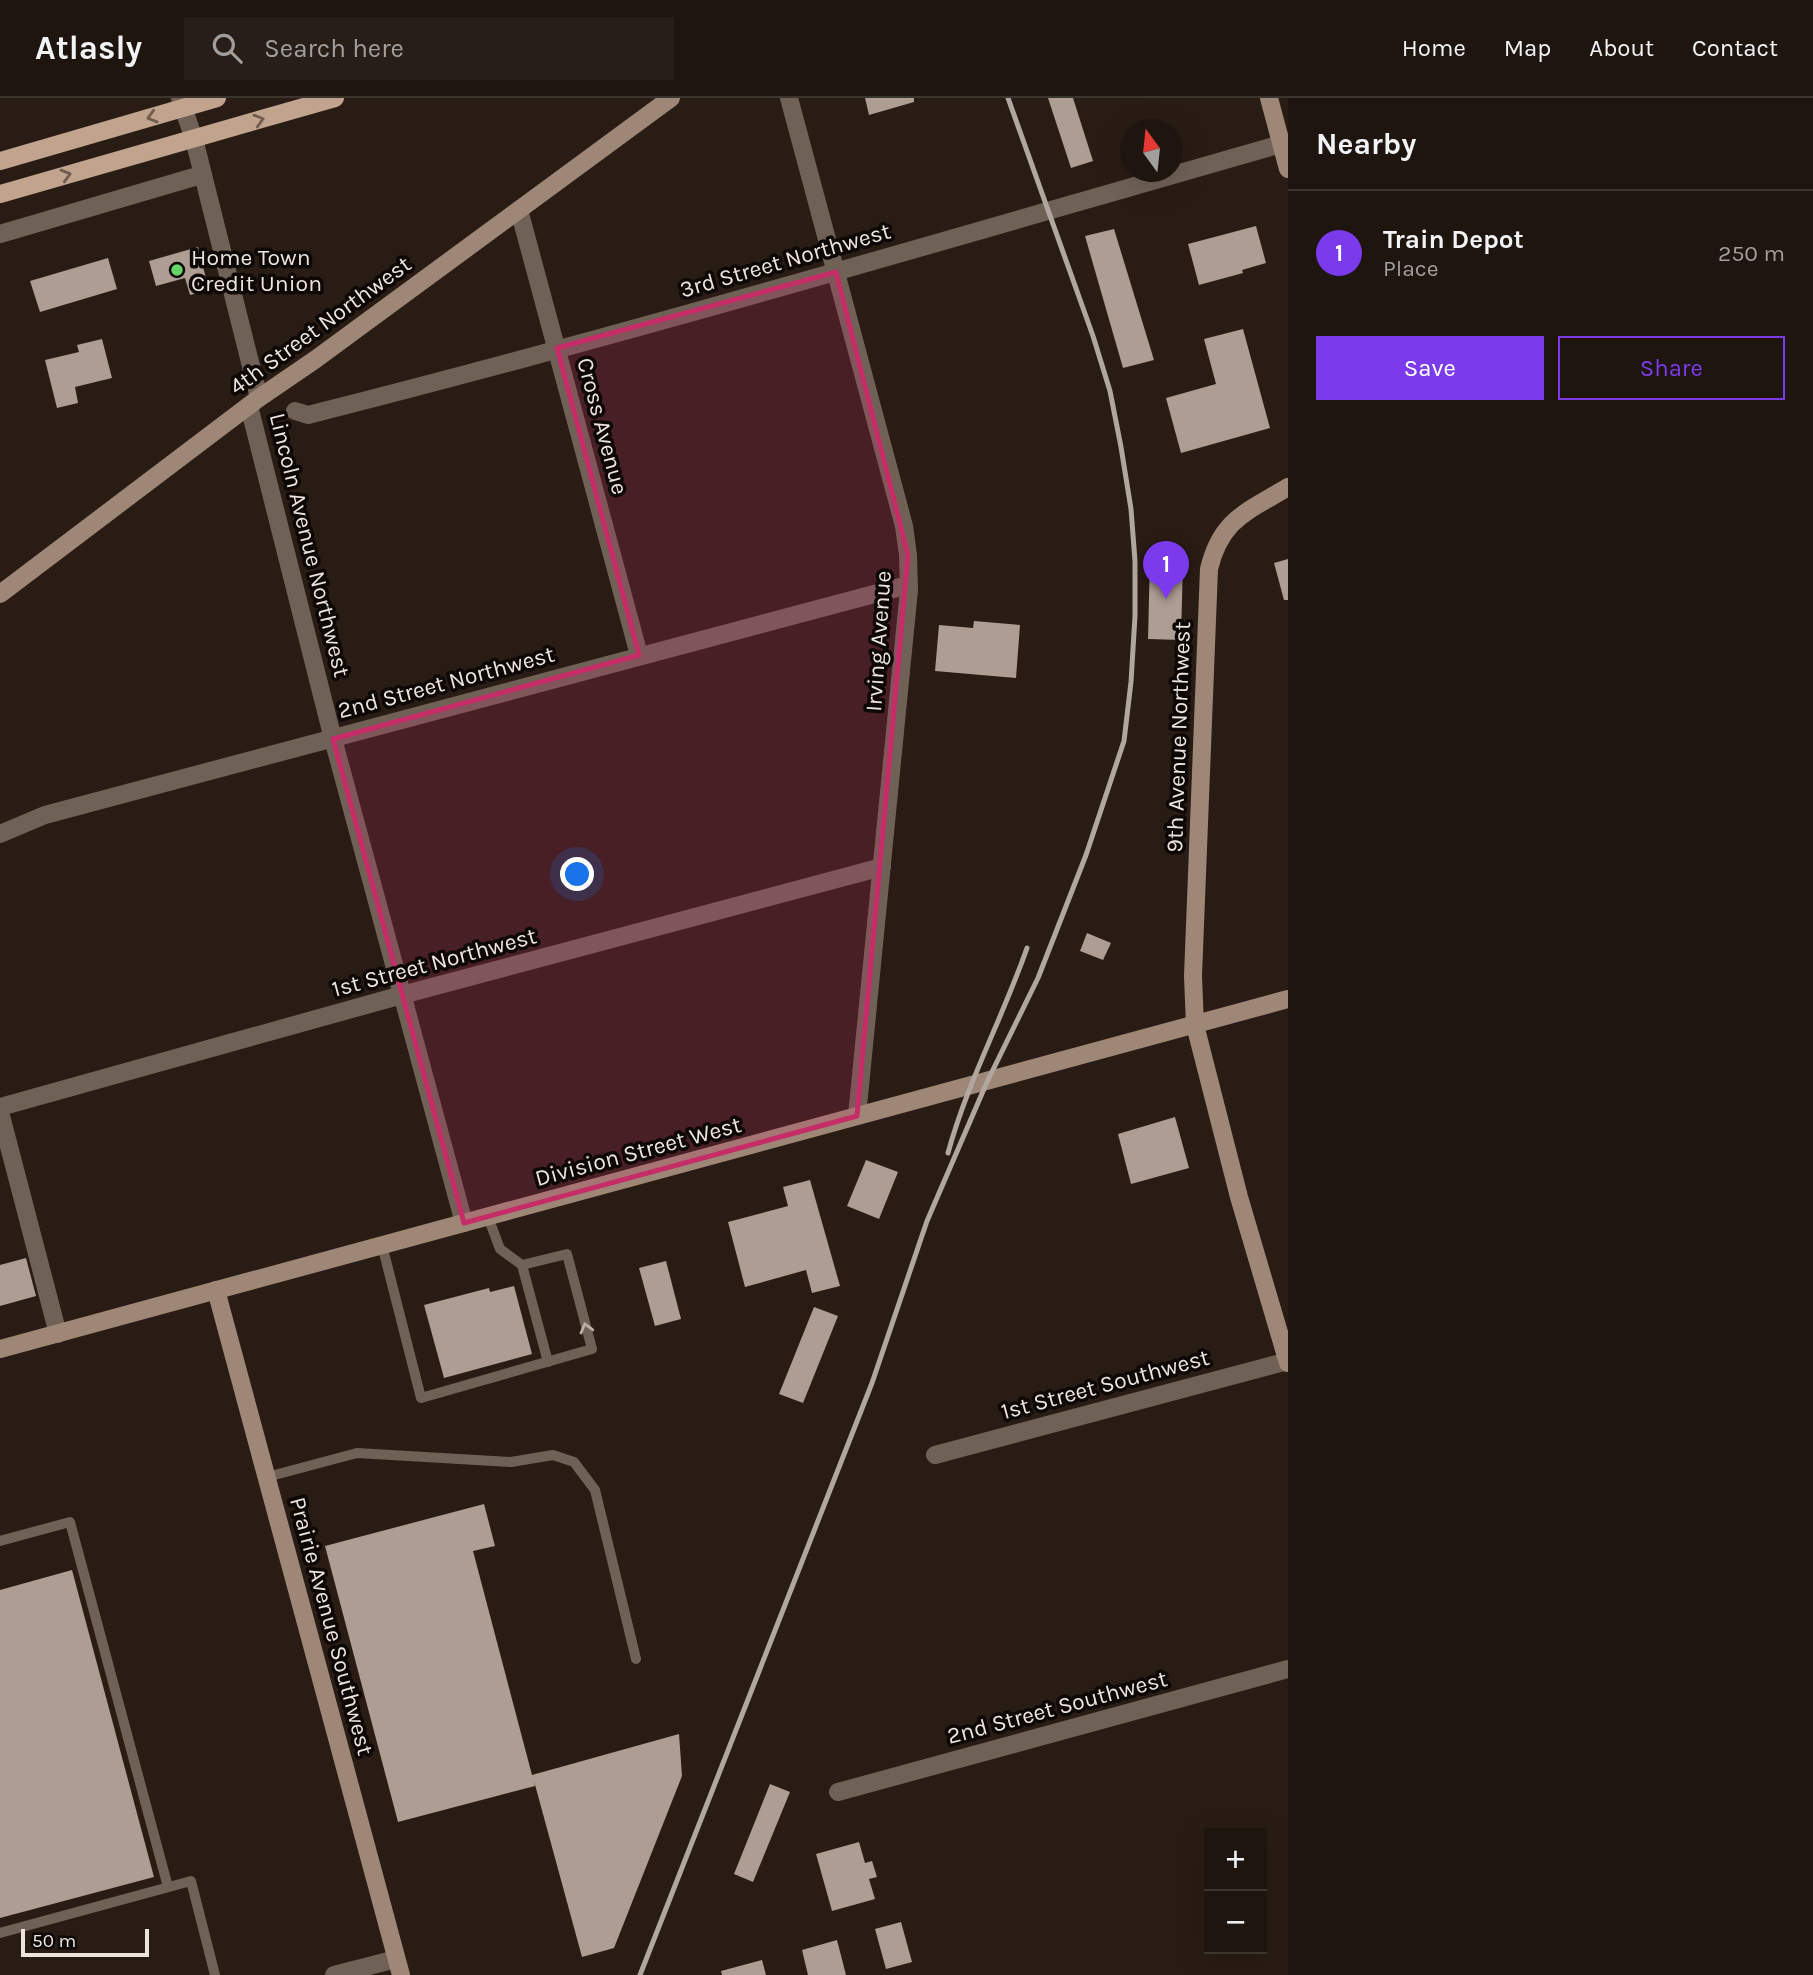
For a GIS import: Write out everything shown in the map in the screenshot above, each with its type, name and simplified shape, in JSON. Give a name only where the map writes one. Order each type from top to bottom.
[{"type":"main road","points":[[0,161],[182,103],[217,98]]},
{"type":"main road","points":[[0,194],[335,98]]},
{"type":"street","name":"4th Street Northwest","points":[[0,594],[254,402],[671,98]]},
{"type":"street","name":"Irving Avenue","points":[[789,98],[904,526],[908,555],[908,585],[857,1116]]},
{"type":"street","points":[[1269,98],[1285,143],[1288,169]]},
{"type":"street","name":"Lincoln Avenue Northwest","points":[[182,103],[194,139],[333,739],[464,1223]]},
{"type":"street","name":"3rd Street Northwest","points":[[295,411],[308,415],[557,348],[836,272],[1285,143]]},
{"type":"street","points":[[0,234],[201,175]]},
{"type":"street","name":"Cross Avenue","points":[[519,210],[639,654]]},
{"type":"street","name":"9th Avenue Northwest","points":[[1288,488],[1239,517],[1223,532],[1213,550],[1209,569],[1193,976],[1195,1025],[1239,1197],[1288,1362]]},
{"type":"street","name":"2nd Street Northwest","points":[[0,834],[45,815],[639,654],[908,585]]},
{"type":"street","name":"1st Street Northwest","points":[[0,1109],[402,995],[882,867]]},
{"type":"street","name":"Division Street West","points":[[0,1349],[1288,999]]},
{"type":"street","points":[[0,1109],[58,1334]]},
{"type":"street","name":"Prairie Avenue Southwest","points":[[216,1290],[398,1967]]},
{"type":"street","name":"1st Street Southwest","points":[[935,1455],[1288,1362]]},
{"type":"street","name":"2nd Street Southwest","points":[[838,1792],[1288,1669]]},
{"type":"street","points":[[334,1975],[398,1967]]},
{"type":"lane","points":[[488,1217],[499,1249],[522,1265],[548,1362]]},
{"type":"lane","points":[[382,1245],[421,1398],[592,1349],[567,1254],[522,1265]]},
{"type":"lane","points":[[267,1477],[357,1452],[511,1462],[554,1455],[574,1462],[595,1490],[636,1659]]},
{"type":"lane","points":[[0,1541],[70,1522],[168,1887]]},
{"type":"lane","points":[[0,1933],[191,1881],[215,1975]]},
{"type":"highlighted area","points":[[836,272],[908,555],[857,1116],[464,1223],[333,739],[639,655],[557,348]]},
{"type":"building","points":[[865,98],[914,98],[914,102],[869,115]]},
{"type":"building","points":[[1048,98],[1073,98],[1093,161],[1071,168]]},
{"type":"building","points":[[1256,226],[1266,263],[1242,270],[1243,273],[1199,285],[1188,244]]},
{"type":"building","points":[[1114,229],[1154,360],[1123,368],[1085,236]]},
{"type":"building","name":"Home Town Credit Union","points":[[198,247],[209,290],[190,295],[185,278],[156,286],[149,261]]},
{"type":"building","points":[[108,258],[117,289],[40,312],[30,281]]},
{"type":"building","points":[[1243,329],[1270,428],[1181,453],[1166,398],[1216,384],[1204,339]]},
{"type":"building","points":[[102,339],[112,378],[75,387],[78,403],[57,408],[45,360],[79,352],[77,345]]},
{"type":"building","points":[[1150,558],[1183,559],[1181,640],[1148,639]]},
{"type":"building","points":[[1288,559],[1288,600],[1284,600],[1274,563]]},
{"type":"building","points":[[974,621],[1020,625],[1016,678],[935,671],[939,625],[973,628]]},
{"type":"building","points":[[1087,933],[1111,943],[1103,960],[1080,951]]},
{"type":"building","points":[[1175,1117],[1189,1168],[1131,1184],[1118,1134]]},
{"type":"building","points":[[866,1160],[898,1172],[879,1219],[847,1206]]},
{"type":"building","points":[[810,1180],[840,1286],[812,1293],[806,1270],[745,1287],[728,1222],[788,1206],[783,1187]]},
{"type":"building","points":[[26,1258],[36,1296],[0,1306],[0,1265]]},
{"type":"building","points":[[666,1261],[681,1319],[655,1326],[639,1268]]},
{"type":"building","points":[[514,1286],[532,1354],[444,1378],[424,1305],[489,1288],[490,1292]]},
{"type":"building","points":[[814,1307],[838,1316],[803,1403],[779,1394]]},
{"type":"building","points":[[484,1504],[495,1546],[473,1551],[532,1775],[679,1734],[682,1776],[614,1948],[582,1957],[534,1781],[535,1786],[398,1822],[325,1546]]},
{"type":"building","points":[[72,1570],[154,1877],[0,1918],[0,1590]]},
{"type":"building","points":[[770,1784],[790,1792],[753,1882],[734,1874]]},
{"type":"building","points":[[859,1842],[865,1863],[872,1861],[877,1877],[869,1879],[875,1899],[832,1911],[816,1854]]},
{"type":"building","points":[[901,1922],[912,1962],[886,1969],[875,1929]]},
{"type":"building","points":[[837,1940],[846,1975],[808,1975],[802,1950]]},
{"type":"building","points":[[762,1960],[766,1975],[722,1975],[721,1971]]},
{"type":"railway","points":[[640,1975],[872,1383],[927,1221],[987,1082],[1038,978],[1086,855],[1124,741],[1131,682],[1135,561],[1131,509],[1121,447],[1110,391],[1093,336],[1008,98]]},
{"type":"railway","points":[[948,1153],[965,1101],[1027,948]]},
{"type":"place","name":"Home Town Credit Union","points":[[177,270]]},
{"type":"place","name":"Train Depot","points":[[1166,599]]}]
